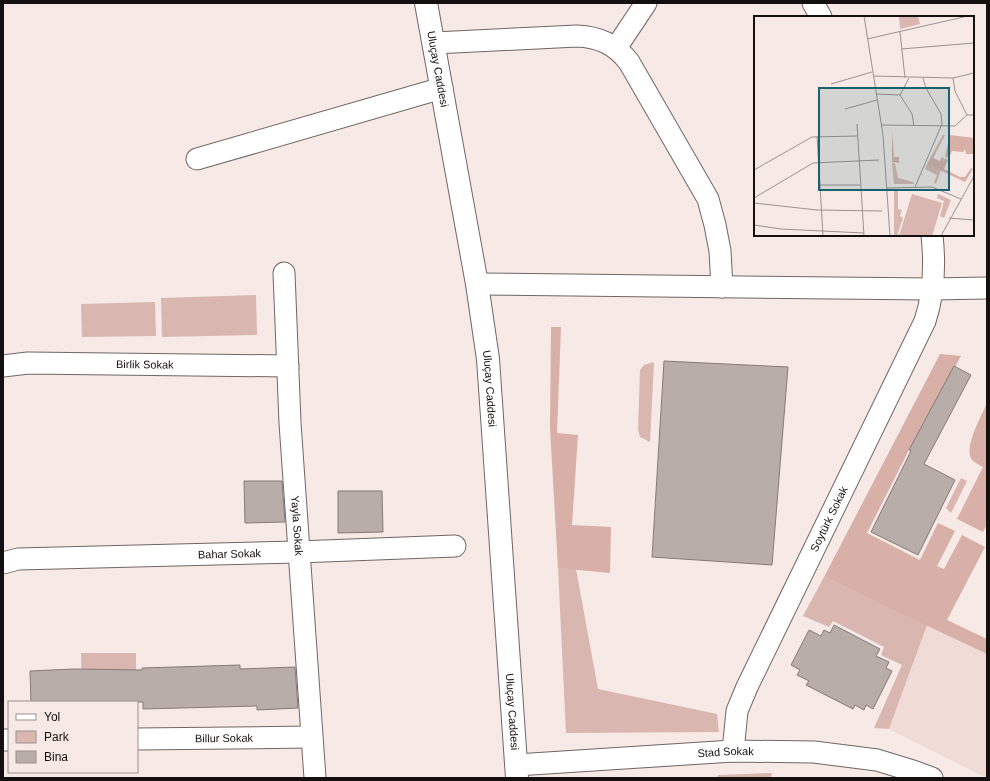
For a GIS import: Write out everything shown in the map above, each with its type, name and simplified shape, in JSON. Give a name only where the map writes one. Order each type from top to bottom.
[{"type":"street","name":"Uluçay Caddesi","points":[[426,3],[477,284],[488,359],[516,772]]},
{"type":"street","points":[[616,48],[646,3]]},
{"type":"street","points":[[813,3],[820,16]]},
{"type":"street","points":[[434,43],[582,36],[598,39],[609,43],[616,48],[629,62],[708,199],[716,225],[720,251],[722,288]]},
{"type":"street","points":[[197,159],[442,88]]},
{"type":"street","name":"Soytürk Sokak","points":[[733,751],[737,711],[747,687],[921,331],[928,310],[933,272],[932,236]]},
{"type":"street","name":"Yayla Sokak","points":[[284,273],[290,423],[315,778]]},
{"type":"street","points":[[477,284],[722,288],[987,288]]},
{"type":"street","name":"Birlik Sokak","points":[[3,366],[28,363],[288,366]]},
{"type":"street","name":"Bahar Sokak","points":[[3,563],[18,559],[298,552],[455,546]]},
{"type":"street","name":"Billur Sokak","points":[[138,739],[311,737]]},
{"type":"street","name":"Stad Sokak","points":[[516,772],[733,751],[814,752],[877,760],[932,778]]},
{"type":"shaded area","points":[[551,327],[561,327],[557,433],[578,435],[572,525],[611,527],[610,573],[558,568],[550,428]]},
{"type":"shaded area","points":[[940,354],[961,356],[909,450],[867,533],[920,560],[938,523],[955,531],[937,566],[944,569],[962,535],[985,547],[947,620],[987,639],[987,654],[824,577]]},
{"type":"shaded area","points":[[987,403],[987,524],[983,532],[957,519],[983,467],[972,460],[970,448],[974,432]]},
{"type":"shaded area","points":[[927,625],[987,654],[987,778],[889,729]]},
{"type":"green space","points":[[256,295],[257,335],[162,337],[161,298]]},
{"type":"green space","points":[[155,302],[156,336],[82,337],[81,304]]},
{"type":"green space","points":[[654,362],[650,442],[640,437],[638,430],[640,370],[644,365]]},
{"type":"green space","points":[[961,478],[967,481],[951,513],[946,508]]},
{"type":"green space","points":[[558,568],[576,569],[598,689],[717,714],[719,732],[566,733]]},
{"type":"green space","points":[[824,577],[927,625],[889,729],[874,728],[902,665],[881,655],[884,647],[833,621],[829,627],[803,616]]},
{"type":"green space","points":[[81,653],[136,653],[136,701],[82,701]]},
{"type":"green space","points":[[772,773],[771,778],[717,778],[718,775]]},
{"type":"building","points":[[664,361],[788,367],[772,565],[652,557]]},
{"type":"building","points":[[954,366],[971,375],[924,464],[955,480],[918,555],[871,532],[911,451],[909,450]]},
{"type":"building","points":[[244,481],[282,481],[285,522],[245,523]]},
{"type":"building","points":[[338,491],[382,491],[383,532],[338,533]]},
{"type":"building","points":[[834,625],[880,649],[876,656],[889,662],[886,668],[892,671],[873,709],[866,705],[864,710],[855,705],[853,709],[806,685],[809,681],[797,675],[800,670],[791,665],[809,630],[821,636],[824,630],[830,633]]},
{"type":"building","points":[[240,665],[240,669],[295,667],[298,708],[257,710],[257,706],[143,709],[143,702],[138,701],[31,701],[30,671],[74,669],[142,670],[142,668]]}]
